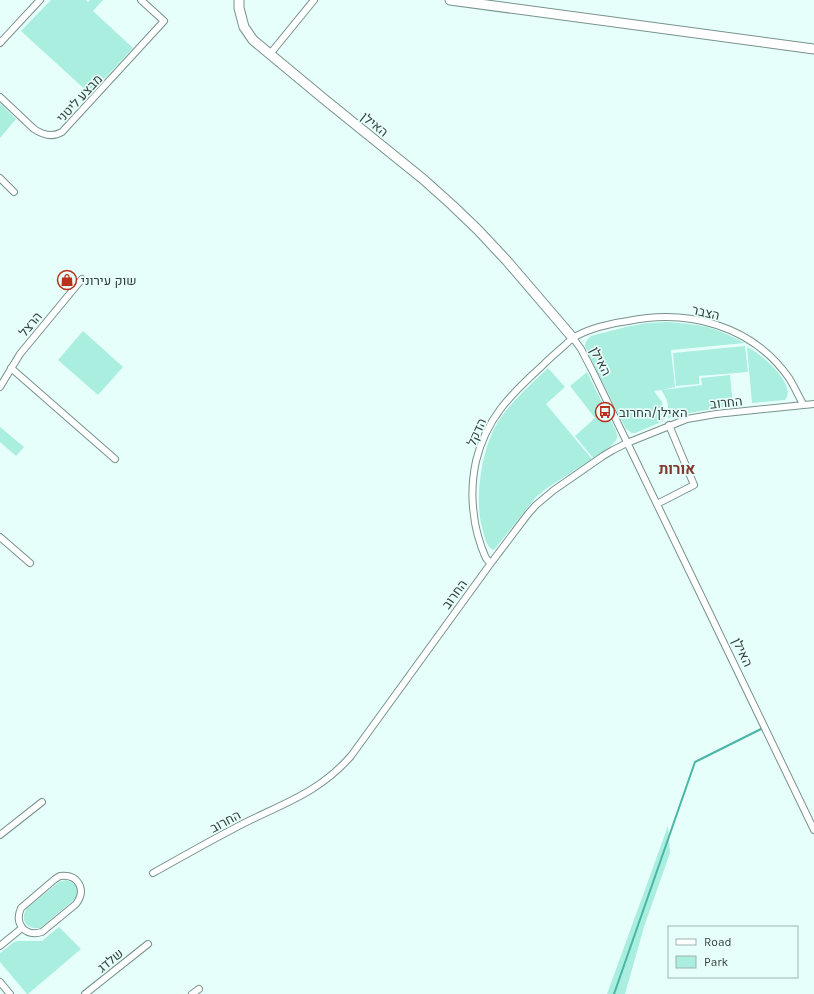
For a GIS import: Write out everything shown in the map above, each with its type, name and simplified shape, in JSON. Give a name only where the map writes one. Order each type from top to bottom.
[{"type":"street","points":[[0,43],[40,0]]},
{"type":"street","name":"מבצע ליטני","points":[[0,97],[40,133],[46,135],[57,135],[62,132],[164,22],[141,0]]},
{"type":"street","name":"האילן","points":[[239,0],[239,8],[244,27],[253,40],[419,175],[452,205],[507,261],[581,349],[814,830]]},
{"type":"street","points":[[270,54],[314,0]]},
{"type":"street","points":[[450,0],[814,49]]},
{"type":"street","points":[[0,178],[14,192]]},
{"type":"street","name":"הרצל","points":[[0,387],[20,354],[82,279]]},
{"type":"street","name":"הצבר","points":[[573,338],[608,325],[645,318],[679,318],[705,321],[743,336],[770,356],[789,378],[803,404]]},
{"type":"street","name":"הדקל","points":[[491,563],[485,557],[482,549],[474,518],[471,496],[473,476],[481,443],[487,429],[513,393],[573,338]]},
{"type":"street","points":[[11,368],[115,459]]},
{"type":"street","name":"החרוב","points":[[153,873],[233,829],[293,801],[336,773],[351,756],[491,563],[528,514],[544,497],[603,456],[627,443],[687,419],[700,416],[814,404]]},
{"type":"street","points":[[657,504],[694,485],[670,425]]},
{"type":"street","points":[[0,537],[30,563]]},
{"type":"street","points":[[0,835],[42,802]]},
{"type":"street","points":[[60,876],[76,879],[81,889],[81,894],[80,900],[76,904],[42,932],[37,934],[26,932],[22,928],[18,918],[21,908],[25,904],[60,876]]},
{"type":"street","points":[[0,946],[22,928]]},
{"type":"street","name":"שלדג","points":[[85,994],[148,944]]},
{"type":"street","points":[[0,982],[10,994]]},
{"type":"street","points":[[192,994],[199,989]]},
{"type":"green space","points":[[51,0],[86,0],[88,2],[90,0],[103,0],[93,11],[133,48],[90,94],[21,31]]},
{"type":"green space","points":[[1,104],[16,119],[0,138],[0,105]]},
{"type":"green space","points":[[667,322],[707,327],[722,332],[745,343],[671,350],[675,387],[662,390],[702,385],[701,378],[730,375],[733,405],[668,418],[667,400],[661,390],[654,391],[662,402],[664,419],[661,422],[632,433],[626,429],[585,347],[585,344],[587,339],[591,336],[647,323]]},
{"type":"green space","points":[[83,331],[123,367],[98,395],[58,360]]},
{"type":"green space","points":[[745,346],[748,372],[699,376],[699,384],[676,386],[673,353]]},
{"type":"green space","points":[[747,347],[768,362],[782,378],[788,393],[785,400],[752,403]]},
{"type":"green space","points":[[548,368],[565,387],[546,404],[592,459],[547,488],[536,497],[494,550],[487,544],[482,527],[479,502],[481,473],[488,445],[492,433],[503,415],[521,394]]},
{"type":"green space","points":[[587,372],[616,431],[617,436],[616,441],[613,444],[593,458],[575,436],[595,418],[570,386]]},
{"type":"green space","points":[[0,427],[24,447],[16,456],[0,442]]},
{"type":"green space","points":[[668,826],[670,853],[644,927],[625,994],[607,994]]},
{"type":"green space","points":[[66,880],[77,887],[78,892],[76,898],[40,928],[28,926],[24,920],[27,908],[59,882]]},
{"type":"green space","points":[[59,927],[81,949],[27,994],[0,962],[0,953],[14,942],[42,941]]},
{"type":"waterway","points":[[614,994],[695,762],[763,728]]},
{"type":"place","name":"שוק עירוני","points":[[67,280]]},
{"type":"place","name":"האילן/החרוב","points":[[605,412]]},
{"type":"district","name":"אורות","points":[[677,469]]}]
